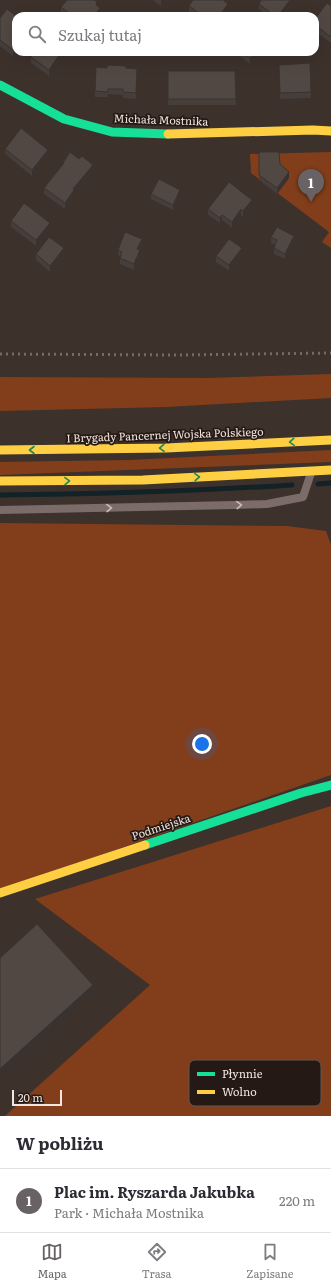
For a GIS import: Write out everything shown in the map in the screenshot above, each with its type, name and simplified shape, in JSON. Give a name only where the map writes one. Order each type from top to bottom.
[{"type":"street","name":"Michała Mostnika","points":[[0,85],[64,119],[112,132],[180,135],[313,130],[331,131]]},
{"type":"street","name":"I Brygady Pancernej Wojska Polskiego","points":[[0,450],[74,451],[331,440]]},
{"type":"street","points":[[0,481],[143,480],[331,470]]},
{"type":"street","name":"Podmiejska","points":[[0,893],[301,793],[331,785]]},
{"type":"lane","points":[[0,510],[144,508],[267,504],[303,497],[311,472]]},
{"type":"shaded area","points":[[331,152],[331,248],[322,242],[329,232],[251,173],[250,154]]},
{"type":"shaded area","points":[[331,374],[331,398],[166,407],[0,411],[0,377],[208,378]]},
{"type":"shaded area","points":[[331,450],[331,462],[0,475],[0,462],[129,460]]},
{"type":"shaded area","points":[[0,523],[287,526],[326,531],[331,545],[331,775],[0,890]]},
{"type":"shaded area","points":[[331,806],[331,1116],[5,1116],[150,985],[35,899]]},
{"type":"building","points":[[67,0],[94,0],[97,2],[96,5],[100,8],[97,12],[68,12],[61,7]]},
{"type":"building","points":[[193,0],[223,0],[228,4],[222,12],[197,12],[189,6]]},
{"type":"building","points":[[261,0],[290,0],[281,12],[270,12],[259,4]]},
{"type":"building","points":[[327,3],[331,6],[331,37],[319,28],[319,14]]},
{"type":"building","points":[[7,9],[12,13],[12,49],[0,40],[0,18]]},
{"type":"building","points":[[32,56],[58,56],[49,70],[31,57]]},
{"type":"building","points":[[310,63],[311,92],[280,93],[279,65]]},
{"type":"building","points":[[107,65],[126,66],[126,68],[137,69],[136,93],[123,92],[123,89],[108,89],[108,92],[95,91],[96,67],[107,68]]},
{"type":"building","points":[[168,71],[235,71],[236,99],[168,99]]},
{"type":"building","points":[[21,128],[48,150],[32,170],[5,149]]},
{"type":"building","points":[[70,152],[79,159],[82,156],[93,165],[73,189],[74,190],[65,203],[44,188],[64,163]]},
{"type":"building","points":[[259,152],[279,152],[280,164],[289,172],[277,188],[259,175]]},
{"type":"building","points":[[159,179],[180,190],[173,205],[151,194]]},
{"type":"building","points":[[229,182],[252,200],[243,211],[241,209],[232,222],[222,215],[220,218],[208,209]]},
{"type":"building","points":[[24,203],[50,223],[36,240],[11,221]]},
{"type":"building","points":[[277,227],[294,236],[285,254],[274,248],[277,240],[271,237]]},
{"type":"building","points":[[125,232],[142,239],[137,249],[140,250],[134,264],[120,258],[122,252],[118,250]]},
{"type":"building","points":[[49,237],[64,248],[50,266],[36,254]]},
{"type":"building","points":[[229,239],[242,248],[229,265],[216,256]]},
{"type":"building","points":[[37,924],[93,985],[0,1069],[0,958]]},
{"type":"waterway","points":[[318,484],[331,483]]},
{"type":"waterway","points":[[0,495],[146,492],[292,485]]},
{"type":"railway","points":[[0,354],[177,355],[331,353]]},
{"type":"traffic: fast","points":[[0,85],[64,119],[112,132],[168,134]]},
{"type":"traffic: fast","points":[[145,845],[301,793],[331,785]]},
{"type":"traffic: slow","points":[[168,134],[313,130],[331,131]]},
{"type":"traffic: slow","points":[[0,450],[166,448],[331,440]]},
{"type":"traffic: slow","points":[[0,481],[143,480],[331,470]]},
{"type":"traffic: slow","points":[[0,893],[145,845]]},
{"type":"place","name":"Plac im. Ryszarda Jakubka","points":[[311,202]]}]
